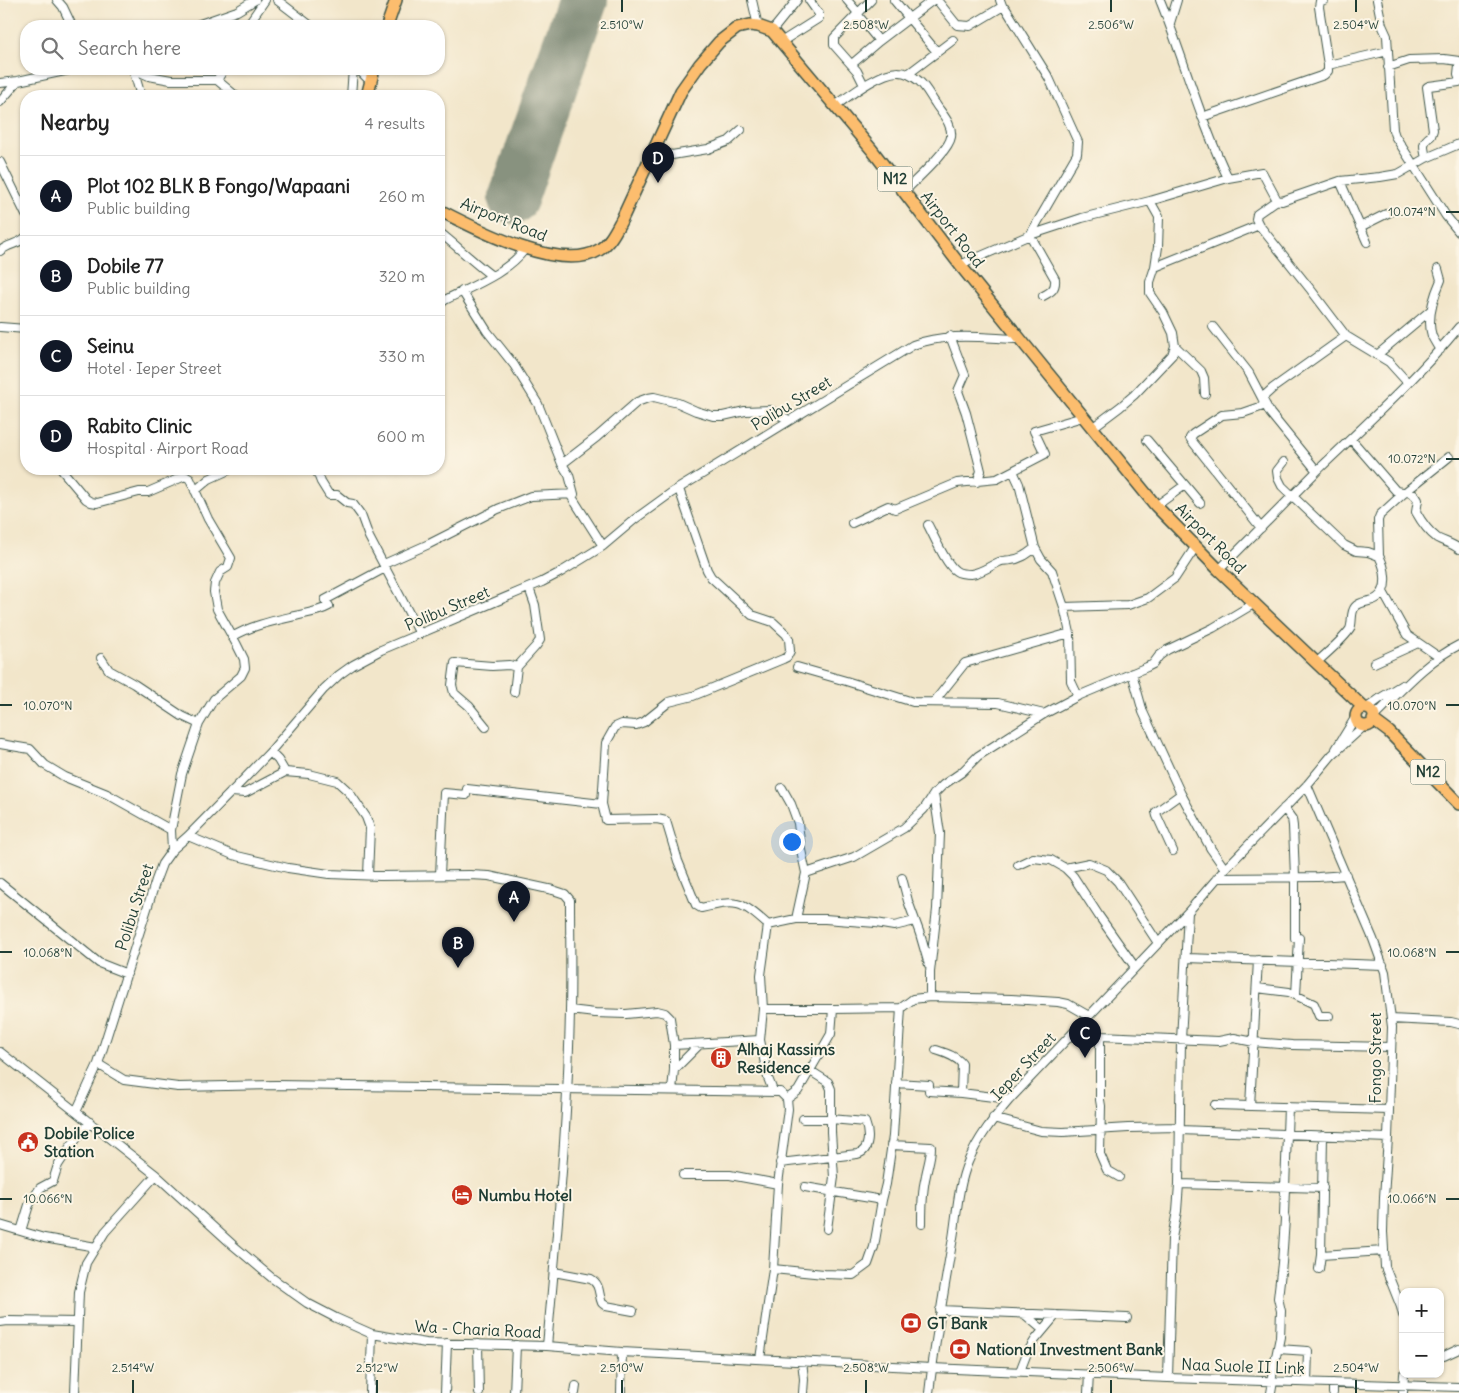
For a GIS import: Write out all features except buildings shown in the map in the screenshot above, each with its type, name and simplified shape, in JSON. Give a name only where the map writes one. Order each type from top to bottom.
[{"type":"highway","points":[[389,20],[396,0]]},
{"type":"highway","name":"Airport Road","points":[[445,213],[525,249],[565,256],[583,256],[599,250],[612,237],[622,219],[681,91],[700,64],[730,32],[744,26],[758,26],[772,31],[872,150],[960,265],[1156,506],[1219,570],[1333,676],[1365,717]]},
{"type":"highway","points":[[368,90],[372,75]]},
{"type":"highway","name":"N12","points":[[1365,717],[1389,732],[1459,804]]},
{"type":"street","points":[[57,0],[64,7],[69,20]]},
{"type":"street","points":[[211,20],[237,11],[255,0]]},
{"type":"street","points":[[251,20],[265,0]]},
{"type":"street","points":[[277,0],[303,20]]},
{"type":"street","points":[[752,0],[758,26]]},
{"type":"street","points":[[772,31],[797,0]]},
{"type":"street","points":[[781,42],[818,18],[818,14],[809,0]]},
{"type":"street","points":[[847,0],[879,40]]},
{"type":"street","points":[[864,86],[852,64],[834,45],[834,38],[871,0]]},
{"type":"street","points":[[894,0],[937,52]]},
{"type":"street","points":[[852,64],[879,40],[933,0]]},
{"type":"street","points":[[937,0],[957,25],[965,26],[970,26],[1000,8],[1002,4],[1049,78],[1078,142],[1078,154],[1030,235]]},
{"type":"street","points":[[1160,0],[1202,117],[1228,178]]},
{"type":"street","points":[[1170,24],[1177,0]]},
{"type":"street","points":[[1202,117],[1324,75],[1328,70],[1328,65],[1318,7],[1320,1],[1324,0]]},
{"type":"street","points":[[1377,0],[1382,25],[1387,36],[1393,130],[1400,146],[1446,216],[1459,232]]},
{"type":"street","points":[[908,74],[953,40]]},
{"type":"street","points":[[1328,65],[1388,51]]},
{"type":"street","points":[[1388,67],[1409,60],[1444,59],[1459,61]]},
{"type":"street","points":[[1459,65],[1459,77]]},
{"type":"street","points":[[835,106],[864,86],[891,73],[908,74],[920,82],[946,118],[951,129],[951,137],[946,149],[904,192]]},
{"type":"street","points":[[0,83],[46,75]]},
{"type":"street","points":[[135,75],[139,90]]},
{"type":"street","points":[[147,75],[171,80],[217,80],[229,90]]},
{"type":"street","points":[[217,80],[220,75]]},
{"type":"street","points":[[351,90],[352,75]]},
{"type":"street","points":[[364,75],[370,81]]},
{"type":"street","points":[[0,102],[18,81]]},
{"type":"street","points":[[1426,158],[1424,144],[1431,136],[1433,130],[1427,87],[1459,82]]},
{"type":"street","points":[[653,152],[672,154],[708,149],[729,141],[741,130]]},
{"type":"street","points":[[1408,383],[1389,362],[1346,336],[1256,219],[1258,214],[1277,200],[1282,201],[1340,181],[1398,174],[1426,158],[1459,144]]},
{"type":"street","points":[[0,162],[20,203]]},
{"type":"street","points":[[960,265],[1030,235],[1082,218],[1150,201],[1228,178],[1262,172],[1277,200]]},
{"type":"street","points":[[1340,181],[1367,242]]},
{"type":"street","points":[[1092,428],[1134,395],[1172,356],[1175,346],[1174,333],[1150,293],[1150,282],[1155,267],[1158,247],[1159,218],[1150,201]]},
{"type":"street","points":[[1360,227],[1390,212]]},
{"type":"street","points":[[1155,267],[1259,225]]},
{"type":"street","points":[[1030,235],[1055,279],[1056,284],[1052,291],[1043,296]]},
{"type":"street","points":[[445,237],[492,276]]},
{"type":"street","points":[[0,251],[6,246],[20,242]]},
{"type":"street","points":[[445,300],[492,276],[517,260],[525,249]]},
{"type":"street","points":[[1438,269],[1441,280],[1435,293],[1431,310],[1431,331],[1440,350]]},
{"type":"street","points":[[462,291],[487,331],[514,365],[538,404],[562,464],[569,475],[574,494]]},
{"type":"street","points":[[1377,355],[1431,310]]},
{"type":"street","points":[[0,327],[20,329]]},
{"type":"street","points":[[1213,327],[1249,373],[1270,413],[1317,471]]},
{"type":"street","points":[[1219,570],[1408,383],[1459,327]]},
{"type":"street","points":[[950,336],[965,375],[958,391],[966,413],[981,471],[977,482]]},
{"type":"street","name":"Polibu Street","points":[[76,1112],[98,1064],[162,864],[172,850],[270,752],[324,689],[339,675],[381,650],[529,588],[561,572],[603,546],[635,519],[679,488],[903,351],[927,340],[950,336],[1020,339]]},
{"type":"street","points":[[1261,528],[1190,438],[1222,415],[1243,413],[1264,402],[1273,388],[1346,336]]},
{"type":"street","points":[[1175,346],[1201,371],[1206,394]]},
{"type":"street","points":[[562,464],[637,402],[648,398],[654,397],[678,403],[713,416],[745,411],[770,410],[789,420]]},
{"type":"street","points":[[852,523],[888,506],[895,509],[957,483],[997,479],[1045,454],[1034,431],[1083,417]]},
{"type":"street","points":[[1351,439],[1396,491],[1414,494],[1418,500],[1416,510],[1418,516],[1436,537],[1459,549]]},
{"type":"street","points":[[1147,440],[1200,503]]},
{"type":"street","points":[[1439,657],[1407,635],[1383,592],[1385,572],[1383,562],[1379,556],[1378,520],[1380,515],[1404,493],[1449,457]]},
{"type":"street","points":[[1284,462],[1277,471],[1282,486],[1344,545],[1356,551],[1368,552],[1379,556]]},
{"type":"street","points":[[1013,471],[1019,484],[1034,548],[1052,571],[1064,607],[1070,633],[1071,681],[1078,696]]},
{"type":"street","points":[[65,475],[91,502],[97,504],[139,492],[148,492],[185,476],[190,480],[208,520],[232,558],[228,566],[220,572],[214,592],[217,609],[244,659],[245,668],[244,672],[214,699],[199,724],[182,774],[171,830],[172,850]]},
{"type":"street","points":[[195,491],[217,475]]},
{"type":"street","points":[[318,475],[320,482],[329,495],[337,495],[347,503],[353,504],[361,515],[369,537],[420,634]]},
{"type":"street","points":[[1156,506],[1185,485]]},
{"type":"street","points":[[679,488],[703,562],[711,577],[752,615],[773,622],[786,634],[789,639],[790,651],[787,657],[783,659],[693,696],[669,702],[644,722],[636,725],[622,724],[615,727],[606,744],[602,804],[606,820],[657,819],[666,821],[678,861],[698,908],[727,902],[736,903],[753,912],[768,925]]},
{"type":"street","points":[[574,494],[570,494],[603,546]]},
{"type":"street","points":[[232,637],[245,629],[261,624],[319,611],[329,606],[325,600],[384,566],[498,509],[531,496],[574,494]]},
{"type":"street","points":[[928,525],[953,568],[962,574],[979,572],[1003,561],[1023,557],[1034,548]]},
{"type":"street","points":[[1447,542],[1459,543]]},
{"type":"street","points":[[1064,607],[1128,605],[1148,598],[1175,578],[1196,546]]},
{"type":"street","points":[[514,692],[517,667],[540,640],[535,605],[529,588]]},
{"type":"street","points":[[1317,662],[1350,629],[1356,605],[1376,599],[1383,592]]},
{"type":"street","points":[[806,873],[854,857],[904,828],[924,809],[943,785],[962,772],[978,756],[1044,714],[1078,696],[1153,664],[1167,650],[1213,628],[1254,603]]},
{"type":"street","points":[[934,702],[965,662],[1070,633]]},
{"type":"street","points":[[1374,663],[1418,643]]},
{"type":"street","points":[[1332,755],[1365,717],[1439,657],[1459,645]]},
{"type":"street","points":[[101,658],[109,670],[182,716],[199,724]]},
{"type":"street","points":[[486,727],[469,706],[454,693],[452,685],[455,663],[517,667]]},
{"type":"street","points":[[797,668],[913,702],[998,703],[1044,714]]},
{"type":"street","points":[[1132,673],[1143,712],[1181,794],[1225,869]]},
{"type":"street","points":[[1332,755],[1365,717]]},
{"type":"street","points":[[0,744],[30,749],[45,765],[65,776],[108,794],[171,830]]},
{"type":"street","points":[[270,752],[278,760],[285,772]]},
{"type":"street","name":"Ieper Street","points":[[928,1393],[961,1187],[967,1165],[979,1139],[993,1118],[1010,1099],[1188,912],[1225,869],[1307,785],[1332,755]]},
{"type":"street","points":[[231,792],[245,793],[285,772],[309,774],[337,781],[349,792],[366,817],[370,828],[368,875]]},
{"type":"street","name":"Fongo Street","points":[[1307,785],[1383,965],[1390,1019],[1391,1047],[1384,1196],[1384,1251],[1385,1267],[1399,1302]]},
{"type":"street","points":[[782,788],[798,823],[806,873],[796,919]]},
{"type":"street","points":[[440,875],[444,793],[466,795],[467,789],[602,804]]},
{"type":"street","points":[[930,997],[930,972],[937,909],[940,833],[934,794]]},
{"type":"street","points":[[1174,851],[1156,812],[1181,794]]},
{"type":"street","points":[[1284,808],[1292,819],[1293,826],[1295,938],[1299,938],[1296,996]]},
{"type":"street","points":[[188,836],[233,854],[288,868],[329,874],[470,874],[489,876],[565,894],[570,900],[570,1010],[567,1089],[547,1346]]},
{"type":"street","points":[[1018,865],[1033,858],[1050,860],[1065,868],[1073,876],[1135,967]]},
{"type":"street","points":[[1065,868],[1089,863],[1106,870],[1118,882],[1158,942]]},
{"type":"street","points":[[1218,878],[1346,875]]},
{"type":"street","points":[[902,878],[930,972]]},
{"type":"street","points":[[0,883],[99,963],[127,974]]},
{"type":"street","points":[[1168,1378],[1172,1238],[1179,1184],[1181,1040],[1188,912]]},
{"type":"street","points":[[768,925],[796,919],[824,919],[894,926],[914,921]]},
{"type":"street","points":[[768,925],[761,975],[763,1009],[760,1040],[768,1078],[773,1091]]},
{"type":"street","points":[[1186,958],[1383,965]]},
{"type":"street","points":[[1250,1106],[1258,960]]},
{"type":"street","points":[[1257,988],[1289,992],[1314,1004],[1319,1016],[1328,1016]]},
{"type":"street","points":[[763,1009],[902,1008],[913,999],[930,997],[1058,1002],[1068,1004],[1089,1016]]},
{"type":"street","points":[[773,1269],[853,1275],[868,1264],[874,1247],[893,1136],[902,1008]]},
{"type":"street","points":[[787,1099],[798,1091],[831,1034],[833,1009]]},
{"type":"street","points":[[570,1010],[626,1014],[657,1011],[665,1014],[670,1018],[674,1045],[672,1090]]},
{"type":"street","points":[[1390,1019],[1459,1024]]},
{"type":"street","points":[[1080,1025],[1089,1033],[1100,1036],[1219,1041],[1234,1038],[1254,1042],[1292,1045],[1391,1047]]},
{"type":"street","points":[[1100,1036],[1100,1154],[1107,1170],[1119,1177]]},
{"type":"street","points":[[674,1045],[760,1040]]},
{"type":"street","points":[[674,1070],[700,1044]]},
{"type":"street","points":[[936,1050],[953,1056],[962,1064],[961,1093]]},
{"type":"street","name":"Wa - Charia Road","points":[[0,1052],[156,1174],[234,1246],[272,1278],[307,1303],[372,1334],[426,1343],[547,1346],[622,1352],[932,1368]]},
{"type":"street","points":[[98,1064],[124,1080],[178,1087],[276,1085],[780,1092],[787,1099],[787,1118],[778,1184],[773,1269],[760,1359]]},
{"type":"street","points":[[810,1070],[828,1082],[831,1089],[834,1177],[827,1229]]},
{"type":"street","points":[[896,1083],[929,1085],[929,1092],[961,1093],[1010,1099]]},
{"type":"street","points":[[1215,1105],[1389,1110]]},
{"type":"street","points":[[1271,1393],[1280,1337],[1281,1311],[1278,1298],[1285,1220],[1284,1187],[1287,1161],[1288,1106]]},
{"type":"street","points":[[993,1118],[1041,1131],[1180,1129],[1388,1138]]},
{"type":"street","points":[[780,1163],[861,1153],[866,1147],[868,1140],[865,1122],[804,1119]]},
{"type":"street","points":[[21,1231],[29,1205],[40,1188],[53,1181],[58,1165],[90,1122]]},
{"type":"street","points":[[1319,1269],[1323,1188],[1323,1135]]},
{"type":"street","points":[[891,1145],[931,1147],[922,1202],[922,1224]]},
{"type":"street","points":[[75,1393],[79,1292],[86,1263],[104,1232],[156,1174]]},
{"type":"street","points":[[683,1175],[730,1175],[778,1184]]},
{"type":"street","points":[[1179,1184],[1323,1188]]},
{"type":"street","points":[[805,1188],[882,1200]]},
{"type":"street","points":[[0,1226],[44,1238],[96,1247]]},
{"type":"street","points":[[1321,1255],[1384,1251]]},
{"type":"street","points":[[554,1272],[591,1279],[598,1286],[602,1303],[606,1306],[633,1311]]},
{"type":"street","points":[[940,1310],[1128,1318]]},
{"type":"street","points":[[1023,1313],[1043,1330]]},
{"type":"street","points":[[1020,1371],[1027,1353],[1056,1315]]},
{"type":"street","points":[[0,1322],[77,1322]]},
{"type":"street","points":[[370,1393],[372,1334]]},
{"type":"street","points":[[445,1393],[447,1343]]},
{"type":"street","points":[[478,1344],[479,1393]]},
{"type":"street","points":[[514,1393],[516,1345]]},
{"type":"street","points":[[1278,1349],[1308,1350],[1307,1382]]},
{"type":"street","points":[[1444,1356],[1459,1349]]},
{"type":"street","points":[[621,1393],[622,1352]]},
{"type":"street","points":[[802,1361],[803,1393]]},
{"type":"street","name":"Naa Suole II Link","points":[[932,1368],[1333,1383],[1403,1389],[1459,1387]]},
{"type":"street","points":[[1088,1393],[1089,1374]]},
{"type":"street","points":[[1333,1383],[1333,1393]]},
{"type":"taxiway","points":[[569,0],[582,5]]},
{"type":"runway","points":[[513,199],[583,0]]},
{"type":"place","name":"Rabito Clinic","points":[[658,183]]},
{"type":"place","name":"Plot 102 BLK B Fongo/Wapaani","points":[[514,922]]},
{"type":"place","name":"Dobile 77","points":[[458,968]]},
{"type":"place","name":"Alhaj Kassims Residence","points":[[721,1058]]},
{"type":"place","name":"Seinu","points":[[1085,1058]]},
{"type":"place","name":"Dobile Police Station","points":[[28,1142]]},
{"type":"place","name":"Numbu Hotel","points":[[462,1195]]},
{"type":"place","name":"GT Bank","points":[[911,1323]]},
{"type":"place","name":"National Investment Bank","points":[[960,1349]]}]
